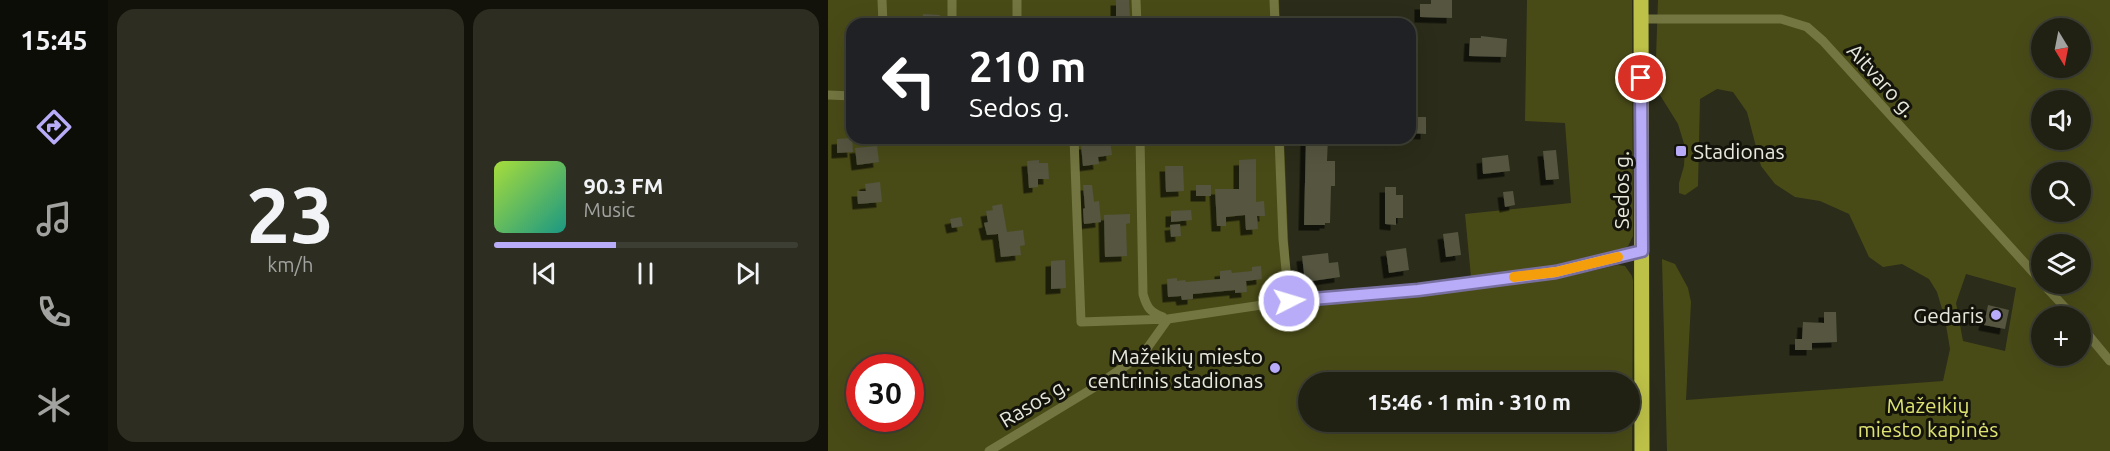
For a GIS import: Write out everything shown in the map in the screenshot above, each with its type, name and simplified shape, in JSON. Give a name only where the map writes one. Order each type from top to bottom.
[{"type":"main road","name":"Sedos g.","points":[[1641,0],[1642,451]]},
{"type":"street","points":[[882,0],[883,18]]},
{"type":"street","points":[[952,0],[952,18]]},
{"type":"street","points":[[1017,0],[1017,18]]},
{"type":"street","points":[[1136,0],[1137,18]]},
{"type":"street","points":[[1274,0],[1275,18]]},
{"type":"street","name":"Aitvaro g.","points":[[1641,20],[1781,20],[1806,27],[1823,41],[2031,271]]},
{"type":"street","points":[[828,95],[846,96]]},
{"type":"street","points":[[1074,144],[1081,322],[1168,319],[1289,301],[1418,290],[1556,272],[1642,251]]},
{"type":"street","points":[[1140,144],[1143,294],[1146,306],[1151,313],[1168,319]]},
{"type":"street","points":[[1279,144],[1282,239],[1289,301]]},
{"type":"street","name":"Aitvaro g.","points":[[2052,294],[2064,306]]},
{"type":"street","name":"Rasos g.","points":[[989,451],[1090,390],[1143,354],[1168,319]]},
{"type":"street","points":[[2091,338],[2110,361]]},
{"type":"green space","points":[[828,0],[1279,0],[1280,18],[846,18],[846,144],[1284,144],[1291,307],[1537,281],[1618,265],[1625,266],[1633,281],[1632,372],[1298,372],[1298,432],[1632,432],[1632,451],[828,451]]},
{"type":"green space","points":[[1527,0],[1632,0],[1633,236],[1628,246],[1619,251],[1560,266],[1471,277],[1465,214],[1571,203],[1565,123],[1525,121]]},
{"type":"green space","name":"Mažeikių miesto kapinės","points":[[1658,0],[2110,0],[2110,451],[1667,451],[1662,259],[1675,264],[1688,288],[1691,302],[1686,400],[1943,381],[1950,349],[1937,292],[1929,279],[1902,264],[1883,267],[1869,257],[1849,214],[1820,201],[1795,197],[1775,184],[1761,166],[1747,112],[1733,92],[1717,89],[1700,99],[1698,186],[1685,195],[1679,193],[1685,147],[1678,124],[1655,87]],"holes":[[[1966,274],[2016,288],[2005,351],[1963,341],[1956,303]]]},
{"type":"building","points":[[1116,0],[1129,0],[1130,18],[1116,18]]},
{"type":"building","points":[[1431,0],[1452,0],[1452,18],[1420,17],[1420,4],[1431,4]]},
{"type":"building","points":[[923,14],[940,15],[940,18],[923,18]]},
{"type":"building","points":[[1481,36],[1507,39],[1506,57],[1469,56],[1470,38],[1481,38]]},
{"type":"building","points":[[1416,117],[1426,117],[1426,134],[1416,133]]},
{"type":"building","points":[[846,138],[846,144],[852,144],[853,152],[837,153],[837,139]]},
{"type":"building","points":[[1111,144],[1112,155],[1098,157],[1099,164],[1083,166],[1081,145]]},
{"type":"building","points":[[1306,144],[1328,144],[1327,161],[1335,161],[1335,186],[1331,186],[1330,223],[1304,225]]},
{"type":"building","points":[[877,146],[879,162],[857,165],[855,148]]},
{"type":"building","points":[[1556,150],[1559,179],[1546,180],[1543,151]]},
{"type":"building","points":[[1508,155],[1510,171],[1483,174],[1482,158]]},
{"type":"building","points":[[1256,159],[1256,202],[1264,201],[1265,216],[1257,216],[1258,229],[1246,230],[1245,215],[1226,217],[1226,226],[1217,226],[1215,189],[1239,189],[1239,160]]},
{"type":"building","points":[[1039,160],[1039,163],[1048,163],[1049,179],[1038,179],[1038,187],[1029,188],[1027,161]]},
{"type":"building","points":[[1165,166],[1183,166],[1184,191],[1166,192]]},
{"type":"building","points":[[880,182],[882,202],[858,204],[857,191],[866,191],[865,184]]},
{"type":"building","points":[[1083,185],[1092,185],[1094,202],[1099,201],[1101,222],[1084,224]]},
{"type":"building","points":[[1196,185],[1211,185],[1211,196],[1196,196]]},
{"type":"building","points":[[1385,187],[1396,187],[1396,195],[1403,195],[1403,218],[1396,218],[1396,225],[1385,224]]},
{"type":"building","points":[[1513,191],[1515,205],[1505,207],[1503,192]]},
{"type":"building","points":[[1002,204],[1007,232],[1023,230],[1025,245],[1020,246],[1021,255],[1001,257],[998,234],[987,235],[984,223],[988,222],[986,211],[993,210],[992,206]]},
{"type":"building","points":[[1191,210],[1192,220],[1171,222],[1171,211]]},
{"type":"building","points":[[1130,214],[1130,223],[1126,224],[1127,256],[1105,257],[1104,215]]},
{"type":"building","points":[[961,217],[963,226],[952,228],[950,219]]},
{"type":"building","points":[[1180,224],[1181,236],[1171,237],[1170,225]]},
{"type":"building","points":[[1458,232],[1461,255],[1446,257],[1443,234]]},
{"type":"building","points":[[1406,248],[1409,270],[1389,273],[1386,251]]},
{"type":"building","points":[[1328,253],[1329,263],[1338,262],[1340,277],[1305,282],[1302,256]]},
{"type":"building","points":[[1065,260],[1066,288],[1051,289],[1051,261]]},
{"type":"building","points":[[1261,266],[1262,279],[1246,281],[1247,292],[1235,293],[1235,290],[1193,294],[1193,299],[1182,300],[1181,296],[1168,297],[1167,279],[1177,278],[1177,281],[1185,280],[1186,282],[1220,279],[1220,271],[1231,270],[1232,273],[1252,271],[1252,267]]},
{"type":"building","points":[[1988,305],[2009,310],[2005,329],[1984,325]]},
{"type":"building","points":[[1824,312],[1836,312],[1837,342],[1812,343],[1812,350],[1795,350],[1795,339],[1802,339],[1803,322],[1824,323]]},
{"type":"slow traffic","points":[[1514,277],[1556,272],[1618,257]]},
{"type":"place","name":"Stadionas","points":[[1681,151]]},
{"type":"place","name":"Gedaris","points":[[1996,315]]},
{"type":"place","name":"Mažeikių miesto centrinis stadionas","points":[[1275,368]]},
{"type":"route","points":[[1289,301],[1418,290],[1556,272],[1642,251],[1641,78]]}]
